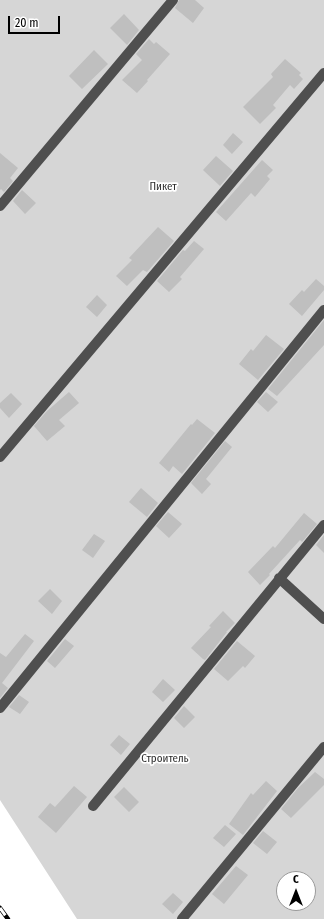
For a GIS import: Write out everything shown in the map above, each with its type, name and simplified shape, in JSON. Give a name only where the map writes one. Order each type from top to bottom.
[{"type":"street","points":[[0,206],[173,0]]},
{"type":"street","points":[[0,457],[324,73]]},
{"type":"street","points":[[0,708],[324,310]]},
{"type":"street","points":[[93,806],[324,525]]},
{"type":"street","points":[[280,578],[324,618]]},
{"type":"street","points":[[182,919],[324,748]]},
{"type":"green space","name":"Пикет","points":[[0,0],[324,0],[324,310],[0,708]]},
{"type":"green space","name":"Строитель","points":[[324,312],[324,919],[77,919],[0,800],[0,709]]},
{"type":"building","points":[[179,0],[195,0],[204,8],[193,23],[175,8]]},
{"type":"building","points":[[124,14],[139,30],[127,45],[110,28]]},
{"type":"building","points":[[149,39],[154,44],[156,42],[170,54],[137,93],[122,80],[142,60],[136,54]]},
{"type":"building","points":[[94,50],[108,64],[82,89],[69,76]]},
{"type":"building","points":[[285,59],[301,73],[299,75],[303,79],[294,89],[290,85],[273,105],[276,108],[260,124],[243,107],[273,77],[271,74]]},
{"type":"building","points":[[233,133],[243,142],[232,154],[223,145]]},
{"type":"building","points":[[0,153],[18,168],[10,178],[13,181],[4,192],[1,189],[0,190]]},
{"type":"building","points":[[216,156],[233,171],[220,186],[203,170]]},
{"type":"building","points":[[262,160],[273,170],[267,176],[270,179],[255,197],[251,193],[226,221],[216,212]]},
{"type":"building","points":[[22,190],[36,203],[25,214],[13,201]]},
{"type":"building","points":[[158,227],[174,241],[147,272],[143,270],[127,286],[116,276],[132,260],[129,258]]},
{"type":"building","points":[[194,241],[204,249],[180,277],[182,279],[169,292],[157,281],[183,250],[185,251]]},
{"type":"building","points":[[316,279],[324,286],[324,290],[302,316],[289,304],[302,290],[304,292]]},
{"type":"building","points":[[97,295],[107,305],[97,317],[86,307]]},
{"type":"building","points":[[324,320],[324,345],[277,396],[268,389]]},
{"type":"building","points":[[266,335],[284,349],[258,380],[239,364],[251,349],[253,351]]},
{"type":"building","points":[[69,392],[79,403],[59,420],[65,426],[47,441],[34,426],[47,411]]},
{"type":"building","points":[[266,392],[278,402],[268,412],[257,402]]},
{"type":"building","points":[[11,393],[22,404],[9,418],[0,408],[0,403]]},
{"type":"building","points":[[197,419],[215,433],[182,474],[173,466],[169,472],[159,463],[191,424],[192,425]]},
{"type":"building","points":[[225,441],[232,447],[206,479],[211,484],[202,494],[191,483]]},
{"type":"building","points":[[141,488],[158,503],[147,517],[129,502]]},
{"type":"building","points":[[168,512],[182,524],[169,538],[156,526]]},
{"type":"building","points":[[304,513],[317,524],[302,542],[300,540],[260,585],[248,572],[273,546],[275,548]]},
{"type":"building","points":[[94,534],[105,541],[93,558],[82,550]]},
{"type":"building","points":[[324,535],[324,553],[316,545]]},
{"type":"building","points":[[50,589],[62,601],[52,614],[38,601]]},
{"type":"building","points":[[223,611],[235,623],[226,632],[205,660],[191,648],[211,627],[209,626]]},
{"type":"building","points":[[25,634],[34,641],[2,683],[8,688],[0,698],[0,653],[6,657]]},
{"type":"building","points":[[65,639],[74,646],[55,668],[47,661]]},
{"type":"building","points":[[237,641],[255,656],[245,668],[243,666],[228,681],[214,669]]},
{"type":"building","points":[[163,679],[175,690],[163,702],[152,692]]},
{"type":"building","points":[[19,695],[29,702],[20,714],[9,707]]},
{"type":"building","points":[[184,706],[195,717],[184,728],[174,718]]},
{"type":"building","points":[[119,735],[130,744],[121,755],[110,745]]},
{"type":"building","points":[[315,772],[324,779],[324,785],[291,818],[281,809],[298,788]]},
{"type":"building","points":[[266,781],[277,791],[243,835],[229,824],[251,793],[253,795]]},
{"type":"building","points":[[74,786],[87,797],[56,833],[38,817],[50,803],[55,807]]},
{"type":"building","points":[[124,787],[139,802],[129,812],[114,797]]},
{"type":"building","points":[[225,825],[236,834],[224,847],[213,838]]},
{"type":"building","points":[[263,831],[277,842],[267,854],[253,843]]},
{"type":"building","points":[[236,866],[248,875],[224,904],[212,894]]},
{"type":"building","points":[[173,893],[183,902],[173,914],[162,904]]},
{"type":"railway","points":[[0,908],[8,919]]}]
